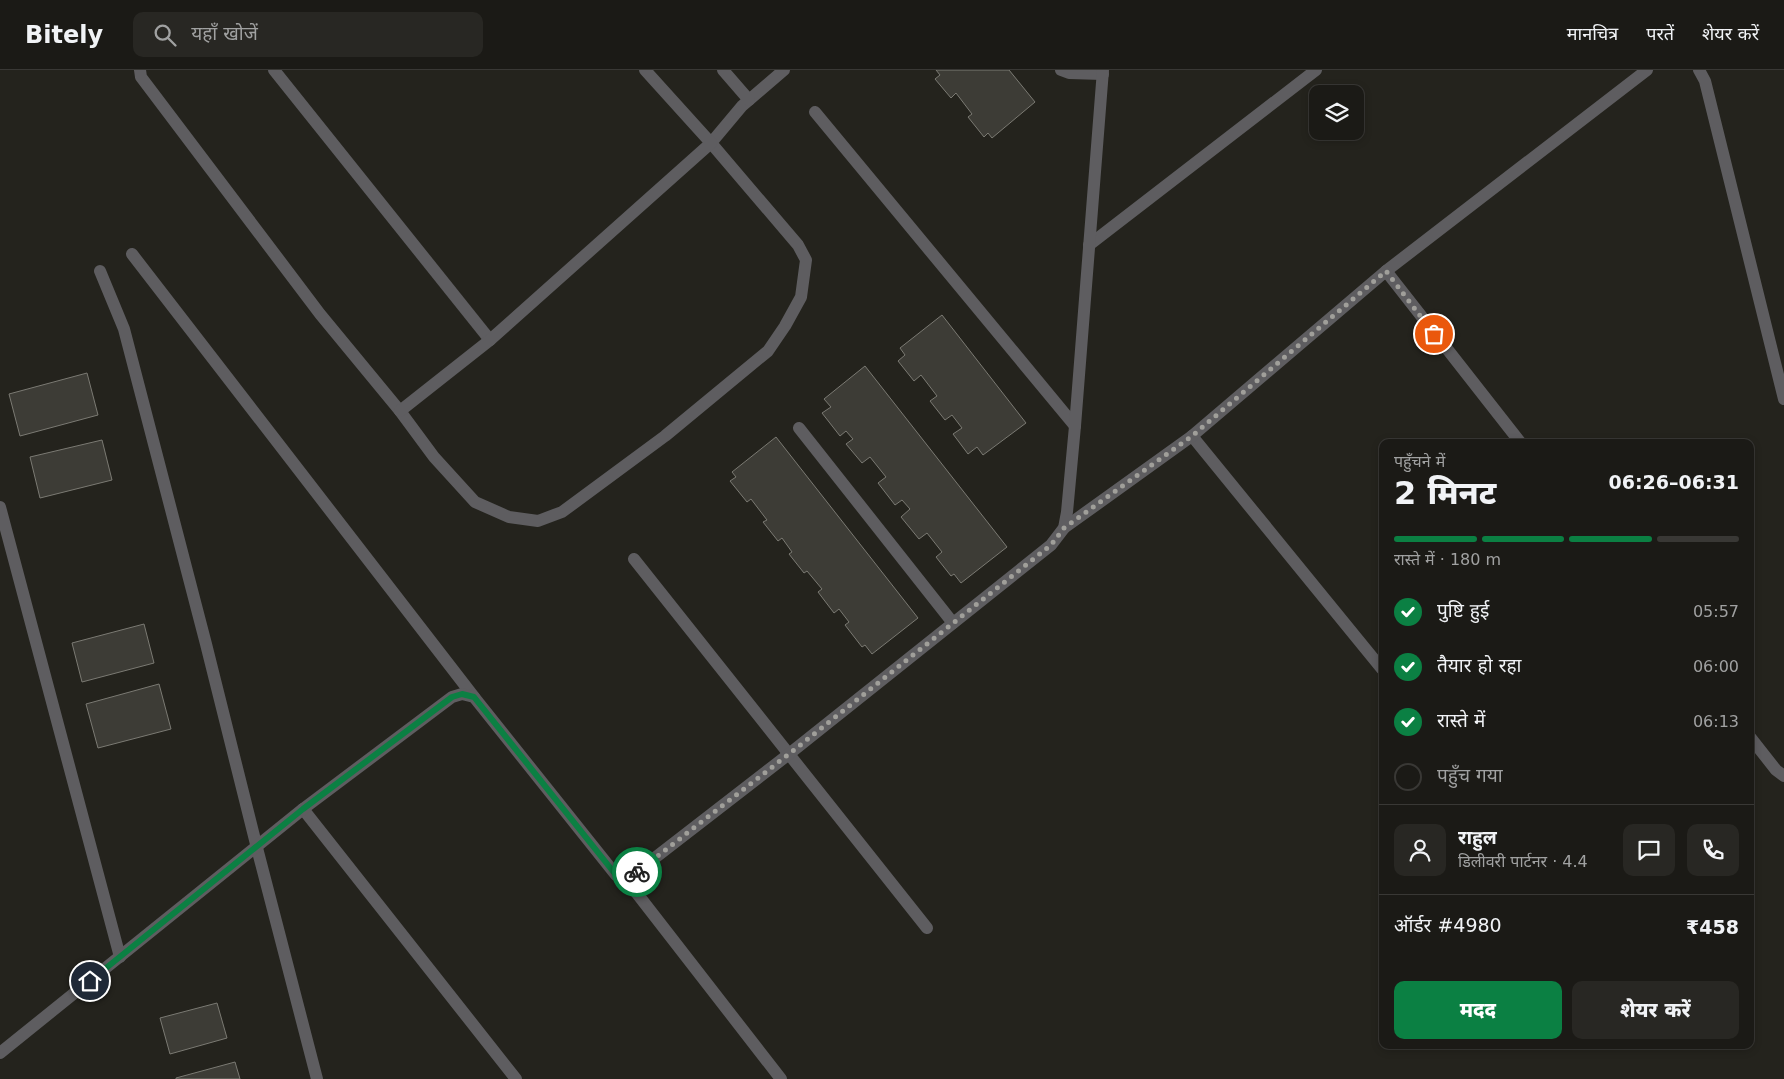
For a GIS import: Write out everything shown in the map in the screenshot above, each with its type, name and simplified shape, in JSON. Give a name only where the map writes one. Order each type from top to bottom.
[{"type":"street","points":[[140,70],[141,76],[314,306],[400,411],[434,457],[475,502],[508,517],[538,521],[562,512],[665,436],[768,351],[801,297],[806,260],[798,245],[646,70]]},
{"type":"street","points":[[274,70],[490,340]]},
{"type":"street","points":[[722,70],[749,100]]},
{"type":"street","points":[[400,411],[490,340],[711,143],[749,100],[784,70]]},
{"type":"street","points":[[1061,70],[1069,73],[1103,72],[1075,426],[1064,528]]},
{"type":"street","points":[[1089,245],[1316,70]]},
{"type":"street","points":[[625,878],[634,874],[789,754],[1051,545],[1064,528],[1192,436],[1386,271],[1647,70]]},
{"type":"street","points":[[1700,70],[1705,81],[1784,399]]},
{"type":"street","points":[[815,112],[1075,426]]},
{"type":"street","points":[[132,254],[474,697],[616,875],[625,878],[781,1079]]},
{"type":"street","points":[[100,271],[124,329],[206,644],[256,848],[317,1079]]},
{"type":"street","points":[[1386,271],[1518,439]]},
{"type":"street","points":[[799,428],[953,623]]},
{"type":"street","points":[[1192,436],[1379,666]]},
{"type":"street","points":[[0,507],[120,957]]},
{"type":"street","points":[[634,559],[926,928]]},
{"type":"street","points":[[0,1053],[303,809],[452,697],[462,694],[474,697]]},
{"type":"street","points":[[1754,742],[1776,770],[1784,776]]},
{"type":"street","points":[[303,809],[516,1079]]},
{"type":"building","points":[[936,70],[1009,70],[1035,102],[992,138],[988,133],[984,137],[968,117],[972,114],[956,93],[951,98],[935,79],[940,75]]},
{"type":"building","points":[[942,315],[1026,423],[983,455],[977,447],[968,454],[953,434],[962,428],[952,415],[945,420],[930,401],[937,396],[921,375],[914,381],[898,361],[905,355],[900,348]]},
{"type":"building","points":[[865,366],[1007,547],[961,583],[954,574],[951,576],[936,557],[942,552],[927,533],[919,539],[901,517],[910,509],[902,500],[895,505],[878,483],[886,477],[870,457],[862,463],[846,444],[853,439],[846,431],[840,436],[822,413],[831,407],[824,399]]},
{"type":"building","points":[[87,373],[98,415],[20,436],[9,394]]},
{"type":"building","points":[[776,437],[918,618],[872,654],[865,645],[862,647],[845,625],[849,622],[839,609],[834,613],[818,592],[822,589],[807,571],[804,573],[789,554],[792,552],[782,538],[778,541],[763,522],[767,520],[751,499],[747,502],[730,481],[736,477],[732,472]]},
{"type":"building","points":[[102,440],[112,480],[40,498],[30,457]]},
{"type":"building","points":[[144,624],[154,663],[82,682],[72,643]]},
{"type":"building","points":[[159,684],[171,729],[98,748],[86,704]]},
{"type":"building","points":[[217,1003],[227,1038],[170,1054],[160,1018]]},
{"type":"building","points":[[235,1062],[240,1079],[176,1079],[176,1078]]},
{"type":"way so far","points":[[637,872],[789,754],[1051,545],[1064,528],[1192,436],[1386,271],[1434,334]]},
{"type":"route","points":[[90,981],[303,809],[452,697],[462,694],[474,697],[616,875],[625,878],[637,872]]}]
